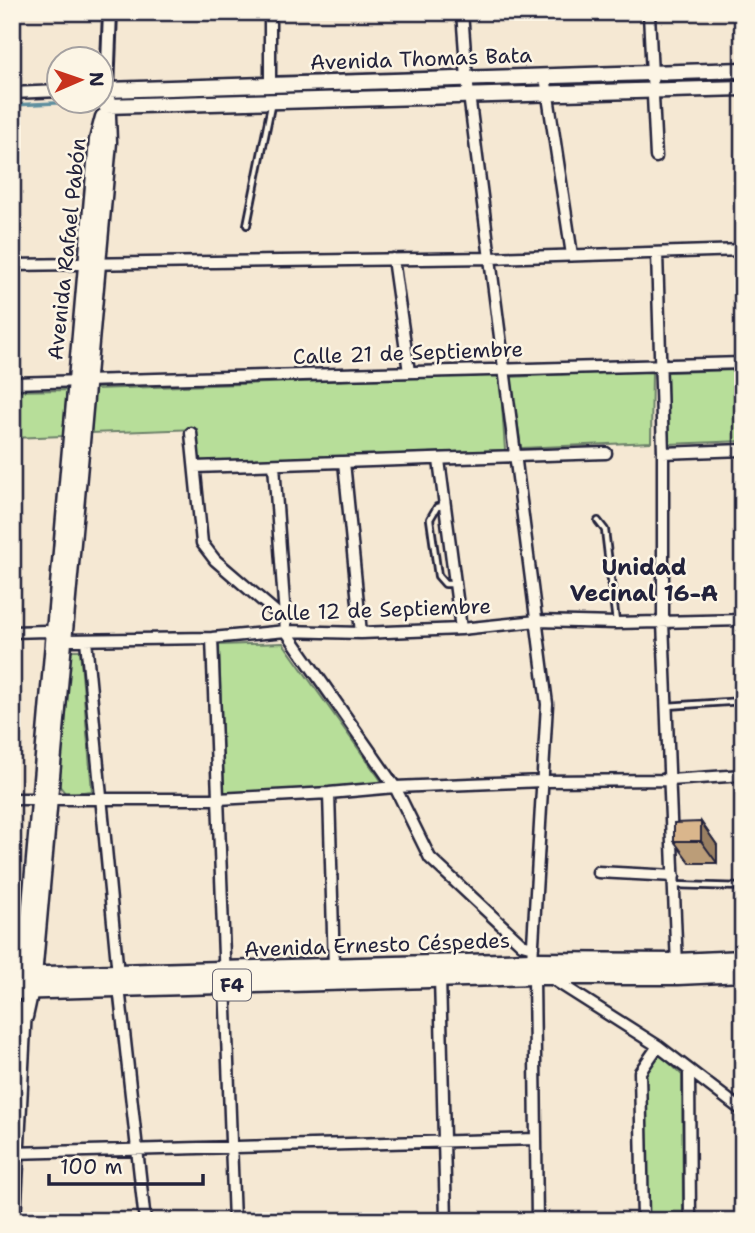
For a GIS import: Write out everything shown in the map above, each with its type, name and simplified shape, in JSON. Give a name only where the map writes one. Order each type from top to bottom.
[{"type":"highway","name":"Avenida Ernesto Céspedes","points":[[677,969],[743,959]]},
{"type":"highway","name":"Avenida Ernesto Céspedes","points":[[23,983],[440,971],[537,965],[743,973]]},
{"type":"highway","name":"Avenida Ernesto Céspedes","points":[[226,977],[334,968],[440,971]]},
{"type":"main road","name":"Avenida Thomas Bata","points":[[116,90],[743,71]]},
{"type":"main road","name":"Avenida Thomas Bata","points":[[116,106],[743,89]]},
{"type":"main road","name":"Avenida Rafael Pabón","points":[[13,1221],[25,1017],[23,983],[45,798],[92,264],[109,142],[107,116]]},
{"type":"street","points":[[107,46],[110,12]]},
{"type":"street","points":[[270,12],[270,85]]},
{"type":"street","points":[[462,12],[469,96],[547,704],[537,965],[537,1221]]},
{"type":"street","points":[[649,14],[656,157]]},
{"type":"street","points":[[545,76],[572,255]]},
{"type":"street","points":[[12,93],[46,92]]},
{"type":"street","points":[[12,265],[490,258],[743,250]]},
{"type":"street","points":[[657,253],[663,453],[663,622],[677,969]]},
{"type":"street","points":[[393,259],[410,372]]},
{"type":"street","name":"Calle 21 de Septiembre","points":[[12,383],[743,363]]},
{"type":"street","points":[[191,433],[202,542],[215,560],[286,626],[395,787],[430,858],[522,944],[537,965],[658,1046],[743,1111]]},
{"type":"street","points":[[663,453],[743,450]]},
{"type":"street","points":[[195,467],[606,453]]},
{"type":"street","points":[[439,460],[461,629]]},
{"type":"street","points":[[344,462],[360,633]]},
{"type":"street","points":[[274,465],[286,626]]},
{"type":"street","name":"Calle 12 de Septiembre","points":[[12,632],[46,631],[59,637],[86,640],[212,638],[286,626],[360,633],[461,629],[537,621],[616,623],[743,620]]},
{"type":"street","points":[[212,638],[234,1221]]},
{"type":"street","points":[[86,640],[145,1221]]},
{"type":"street","points":[[12,799],[218,799],[395,787],[544,781],[670,780],[743,775]]},
{"type":"street","points":[[329,793],[334,968]]},
{"type":"street","points":[[598,872],[674,880]]},
{"type":"street","points":[[440,971],[442,1143],[446,1221]]},
{"type":"street","points":[[643,1221],[640,1072],[658,1046]]},
{"type":"street","points":[[689,1070],[690,1221]]},
{"type":"street","points":[[15,1152],[536,1139]]},
{"type":"lane","points":[[247,225],[271,101]]},
{"type":"lane","points":[[445,505],[437,508],[430,519],[438,576],[446,584],[455,584]]},
{"type":"lane","points":[[598,521],[605,530],[616,623]]},
{"type":"lane","points":[[667,706],[743,701]]},
{"type":"lane","points":[[674,880],[743,887]]},
{"type":"green space","points":[[652,370],[651,442],[521,448],[511,377]]},
{"type":"green space","points":[[743,370],[743,441],[669,444],[667,372]]},
{"type":"green space","points":[[500,375],[505,450],[198,462],[197,429],[91,433],[94,389]]},
{"type":"green space","points":[[67,390],[63,436],[12,438],[12,391]]},
{"type":"green space","points":[[283,643],[385,786],[224,793],[219,645]]},
{"type":"green space","points":[[69,650],[80,650],[92,791],[66,794],[58,784]]},
{"type":"green space","points":[[658,1052],[682,1075],[683,1213],[646,1214],[645,1073]]},
{"type":"building","points":[[701,822],[701,841],[674,841],[674,823]]},
{"type":"waterway","points":[[12,105],[46,103]]},
{"type":"district","name":"Unidad Vecinal 16-A","points":[[644,580]]}]
